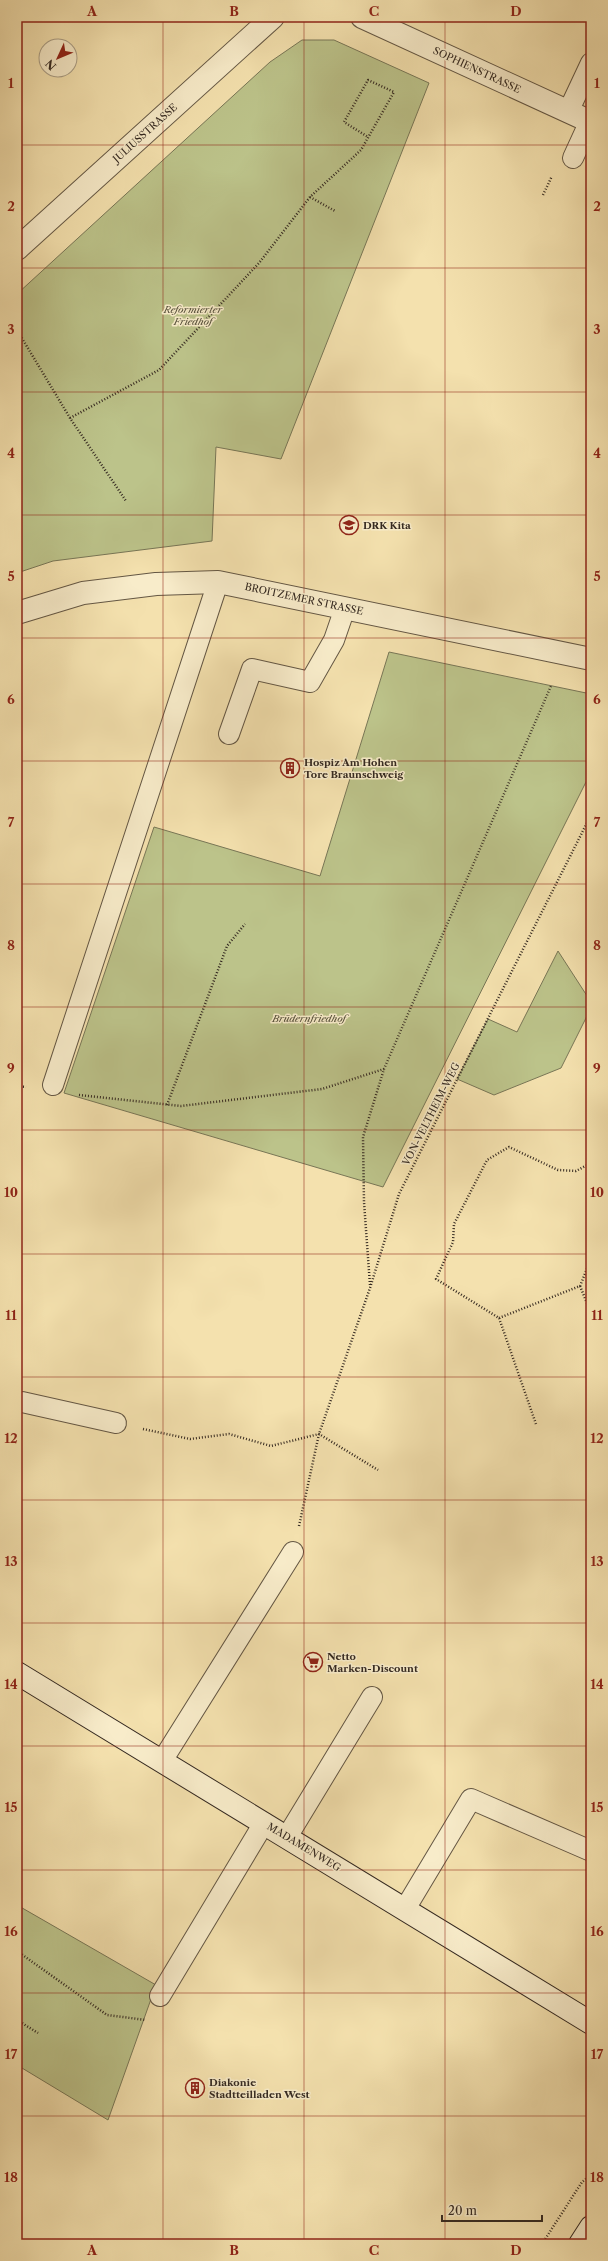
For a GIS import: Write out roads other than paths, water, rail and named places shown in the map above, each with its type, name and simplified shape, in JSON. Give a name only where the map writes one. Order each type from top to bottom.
[{"type":"street","name":"JULIUSSTRASSE","points":[[17,249],[273,17]]},
{"type":"street","name":"SOPHIENSTRASSE","points":[[362,17],[590,122]]},
{"type":"street","name":"BROITZEMER STRASSE","points":[[17,613],[83,593],[156,584],[218,582],[591,659]]},
{"type":"street","name":"MADAMENWEG","points":[[17,1673],[591,2023]]},
{"type":"street","points":[[580,2244],[591,2227]]},
{"type":"lane","points":[[568,112],[591,63]]},
{"type":"lane","points":[[573,158],[590,122]]},
{"type":"lane","points":[[53,1086],[218,582]]},
{"type":"lane","points":[[229,734],[252,669],[310,682],[334,640],[344,608]]},
{"type":"lane","points":[[19,1404],[116,1423]]},
{"type":"lane","points":[[162,1761],[293,1552]]},
{"type":"lane","points":[[287,1837],[372,1697]]},
{"type":"lane","points":[[405,1909],[471,1799],[591,1851]]},
{"type":"lane","points":[[160,1996],[264,1823]]},
{"type":"place","name":"DRK Kita","points":[[349,525]]},
{"type":"place","name":"Hospiz Am Hohen Tore Braunschweig","points":[[290,768]]},
{"type":"place","name":"Netto Marken-Discount","points":[[313,1662]]},
{"type":"place","name":"Diakonie Stadtteilladen West","points":[[195,2088]]},
{"type":"park label","name":"Reformierter Friedhof","points":[[193,314]]},
{"type":"park label","name":"Brüdernfriedhof","points":[[309,1018]]}]
